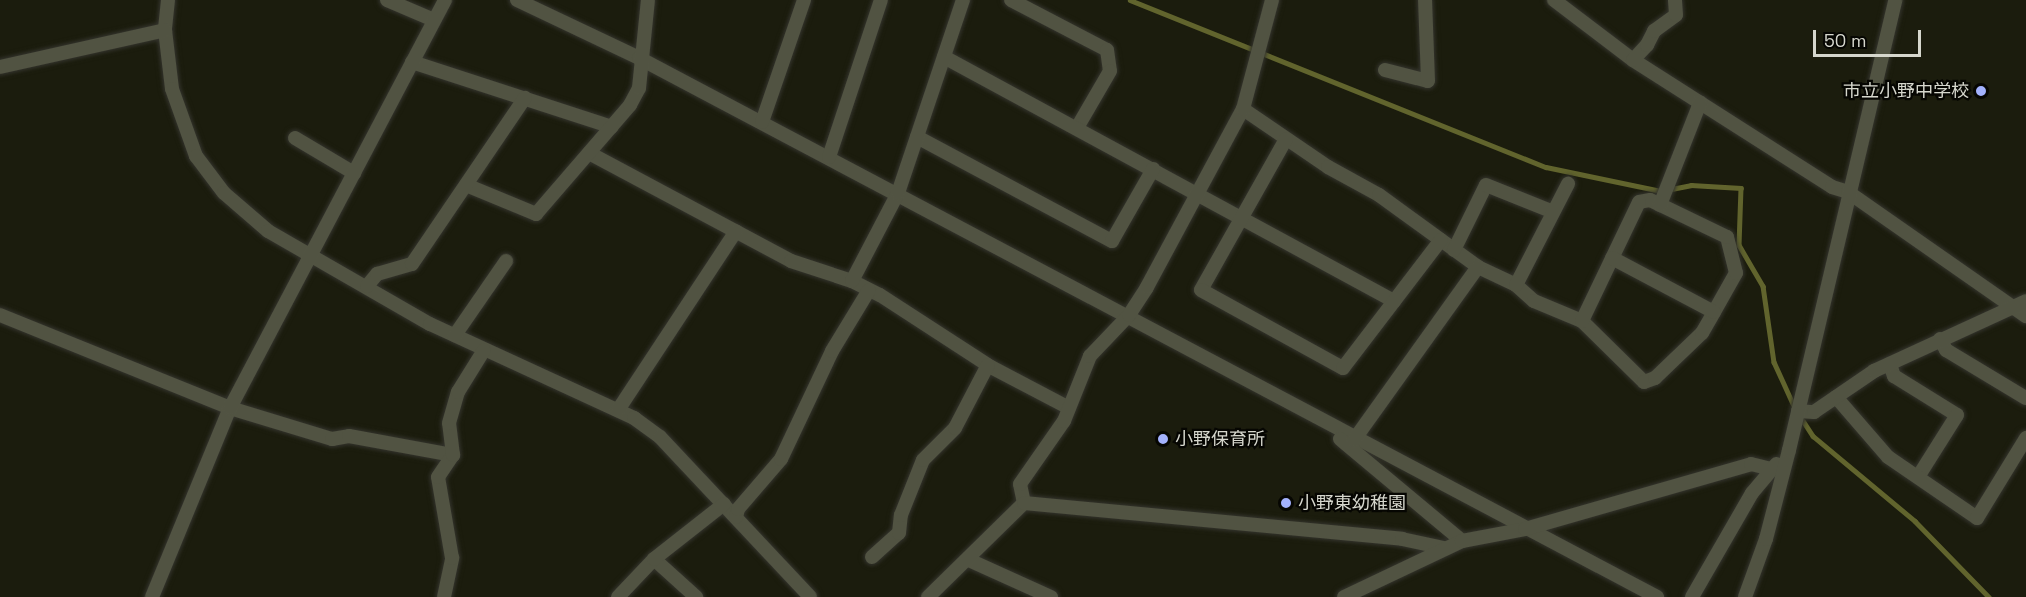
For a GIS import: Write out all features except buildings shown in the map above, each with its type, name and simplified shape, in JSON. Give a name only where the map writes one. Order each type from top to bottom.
[{"type":"street","points":[[168,0],[165,30],[172,90],[196,156],[224,193],[267,231],[311,256],[484,350],[618,410],[660,437],[810,597]]},
{"type":"street","points":[[387,0],[434,20]]},
{"type":"street","points":[[152,597],[230,408],[445,0]]},
{"type":"street","points":[[518,0],[639,58],[829,157],[1129,315],[1320,422],[1657,597]]},
{"type":"street","points":[[466,185],[536,214],[612,127],[639,88],[639,58],[648,0]]},
{"type":"street","points":[[762,122],[804,0]]},
{"type":"street","points":[[829,157],[881,0]]},
{"type":"street","points":[[852,281],[898,194],[963,0]]},
{"type":"street","points":[[1011,0],[1107,50],[1110,71],[1077,128]]},
{"type":"street","points":[[1024,503],[1020,484],[1064,421],[1090,357],[1129,315],[1243,109],[1272,0]]},
{"type":"street","points":[[1384,70],[1428,81],[1425,0]]},
{"type":"street","points":[[1554,0],[1633,60],[1832,187],[1848,192],[2010,308],[2026,316]]},
{"type":"street","points":[[1633,60],[1647,45],[1654,31],[1676,15],[1675,0]]},
{"type":"street","points":[[1744,597],[1766,539],[1789,450],[1895,0]]},
{"type":"street","points":[[0,67],[165,30]]},
{"type":"street","points":[[944,57],[1394,301]]},
{"type":"street","points":[[412,62],[612,127]]},
{"type":"street","points":[[367,286],[377,274],[412,264],[525,98]]},
{"type":"street","points":[[1660,205],[1700,103]]},
{"type":"street","points":[[1243,109],[1328,167],[1379,195],[1478,267],[1516,285],[1533,301],[1582,321],[1644,382],[1654,378],[1702,333],[1736,273],[1727,237],[1650,200],[1639,202],[1582,321]]},
{"type":"street","points":[[917,137],[1112,241],[1153,169]]},
{"type":"street","points":[[295,138],[354,174]]},
{"type":"street","points":[[1286,139],[1201,290],[1343,368],[1441,240]]},
{"type":"street","points":[[589,153],[791,261],[852,281],[869,290],[988,365],[1070,408]]},
{"type":"street","points":[[1454,250],[1486,184],[1553,212]]},
{"type":"street","points":[[1516,285],[1568,184]]},
{"type":"street","points":[[618,410],[736,231]]},
{"type":"street","points":[[1612,258],[1714,312]]},
{"type":"street","points":[[455,335],[506,261]]},
{"type":"street","points":[[1354,440],[1478,267]]},
{"type":"street","points":[[736,517],[738,509],[781,459],[832,351],[869,290]]},
{"type":"street","points":[[1797,411],[1814,412],[1890,364],[2026,301]]},
{"type":"street","points":[[0,315],[230,408],[332,439],[349,436],[453,455]]},
{"type":"street","points":[[1940,339],[1946,350],[2026,398]]},
{"type":"street","points":[[444,597],[452,558],[438,477],[453,455],[449,423],[458,392],[484,350]]},
{"type":"street","points":[[1890,364],[1894,376],[1957,415],[1918,477]]},
{"type":"street","points":[[872,557],[899,533],[902,515],[923,460],[955,428],[988,365]]},
{"type":"street","points":[[1836,397],[1888,457],[1977,518],[2026,438]]},
{"type":"street","points":[[1320,422],[1462,541]]},
{"type":"street","points":[[1692,597],[1752,493],[1789,450]]},
{"type":"street","points":[[1344,597],[1462,541],[1526,529],[1751,464],[1771,469]]},
{"type":"street","points":[[1024,503],[1402,539],[1444,548]]},
{"type":"street","points":[[928,597],[969,560],[1024,503]]},
{"type":"street","points":[[618,597],[654,559],[724,504]]},
{"type":"street","points":[[654,559],[696,597]]},
{"type":"street","points":[[969,560],[1051,597]]},
{"type":"waterway","points":[[1130,0],[1546,167],[1661,191],[1691,185],[1741,188],[1739,245],[1763,286],[1774,362],[1795,408]]},
{"type":"waterway","points":[[1800,416],[1813,436],[1915,521],[1989,597]]},
{"type":"place","name":"市立小野中学校","points":[[1981,91]]},
{"type":"place","name":"小野保育所","points":[[1163,439]]},
{"type":"place","name":"小野東幼稚園","points":[[1286,503]]}]
